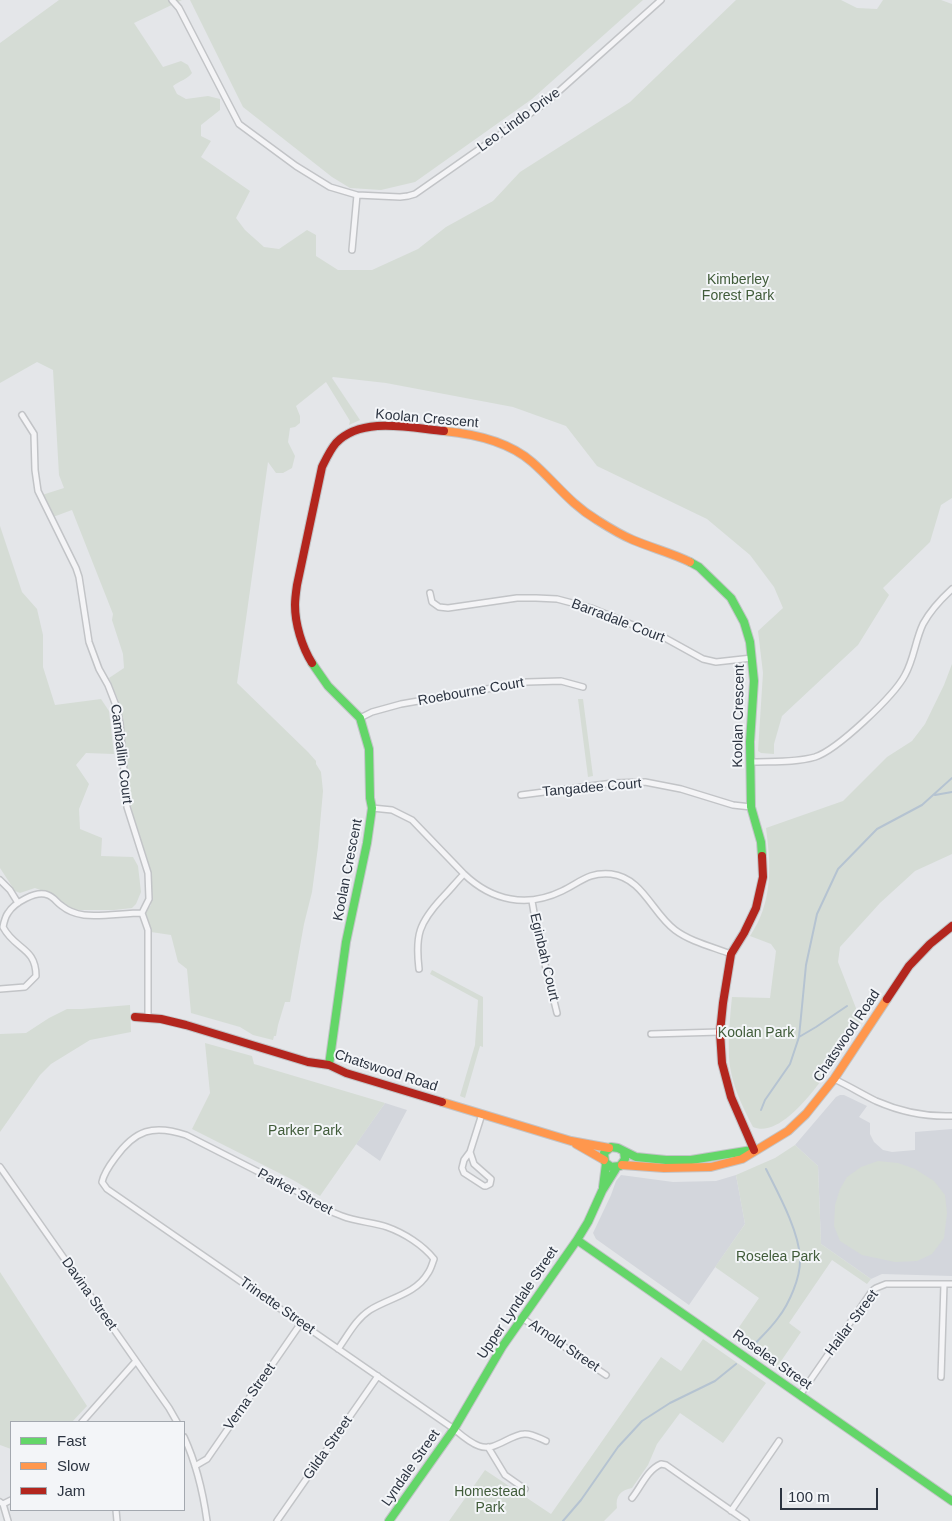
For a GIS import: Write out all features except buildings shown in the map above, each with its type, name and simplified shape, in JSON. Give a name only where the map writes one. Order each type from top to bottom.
[{"type":"street","name":"Leo Lindo Drive","points":[[172,0],[179,8],[240,124],[296,166],[330,187],[357,195],[400,197],[415,194],[548,101],[661,0]]},
{"type":"street","points":[[352,250],[357,195]]},
{"type":"street","name":"Camballin Court","points":[[22,415],[34,434],[35,470],[38,491],[76,568],[90,642],[98,669],[108,685],[117,708],[127,807],[148,873],[148,899],[142,913],[148,930],[148,1018]]},
{"type":"street","name":"Koolan Crescent","points":[[329,1065],[346,942],[367,843],[372,808],[369,748],[360,718],[328,686],[314,668],[301,639],[297,623],[295,605],[297,585],[322,467],[328,453],[336,443],[347,435],[368,426],[388,426],[470,434],[490,439],[513,449],[531,461],[569,500],[596,520],[632,540],[674,555],[699,567],[724,590],[738,609],[749,634],[754,681],[751,718],[751,807],[761,842],[763,877],[756,908],[732,954],[720,1032],[724,1075],[731,1097],[754,1150]]},
{"type":"street","points":[[750,762],[800,760],[816,756],[831,748],[881,705],[895,690],[905,676],[923,624],[934,607],[952,589]]},
{"type":"street","name":"Barradale Court","points":[[430,593],[432,602],[439,607],[448,608],[517,598],[557,599],[590,608],[665,638],[704,659],[716,662],[752,658]]},
{"type":"street","name":"Roebourne Court","points":[[360,718],[372,712],[401,704],[527,682],[561,681],[583,687]]},
{"type":"street","name":"Tangadee Court","points":[[521,795],[613,783],[645,782],[681,789],[733,805],[751,807]]},
{"type":"street","points":[[372,808],[392,810],[412,820],[464,874],[481,888],[494,895],[516,900],[532,901],[563,891],[588,876],[599,873],[613,874],[639,887],[677,932],[732,954]]},
{"type":"street","points":[[419,969],[417,951],[420,929],[425,918],[464,874]]},
{"type":"street","points":[[0,880],[18,903]]},
{"type":"street","points":[[0,989],[25,987],[36,976],[36,966],[33,958],[12,941],[3,927],[4,919],[9,911],[18,903],[35,894],[45,893],[53,897],[62,906],[85,915],[142,913]]},
{"type":"street","name":"Eginbah Court","points":[[532,901],[538,936],[557,1013]]},
{"type":"street","name":"Chatswood Road","points":[[619,1166],[648,1168],[706,1163],[754,1150],[777,1138],[802,1119],[818,1100],[909,966],[930,944],[952,926]]},
{"type":"street","name":"Chatswood Road","points":[[135,1017],[186,1025],[308,1062],[329,1065],[346,1073],[570,1141],[609,1148]]},
{"type":"street","points":[[651,1034],[720,1032]]},
{"type":"street","points":[[834,1079],[876,1101],[901,1111],[926,1116],[952,1116]]},
{"type":"street","points":[[470,1152],[474,1164],[491,1179],[490,1184],[484,1186],[463,1171],[464,1160],[470,1152],[482,1114]]},
{"type":"street","name":"Parker Street","points":[[102,1182],[104,1174],[122,1148],[132,1138],[146,1131],[170,1130],[186,1135],[302,1194],[320,1206],[344,1217],[386,1227],[403,1234],[428,1251],[434,1259],[428,1274],[419,1284],[369,1311],[358,1320],[338,1348]]},
{"type":"street","name":"Chatswood Road","points":[[570,1141],[605,1162]]},
{"type":"street","points":[[616,1146],[624,1152],[625,1159],[619,1166],[611,1167],[605,1162],[604,1153],[609,1148],[616,1146]]},
{"type":"street","name":"Chatswood Road","points":[[624,1152],[638,1157],[660,1160],[706,1163]]},
{"type":"street","name":"Upper Lyndale Street","points":[[602,1191],[605,1162]]},
{"type":"street","name":"Davina Street","points":[[0,1166],[176,1421]]},
{"type":"street","name":"Upper Lyndale Street","points":[[454,1429],[493,1361],[577,1240],[588,1222],[602,1191],[619,1166]]},
{"type":"street","name":"Trinette Street","points":[[102,1182],[107,1189],[478,1446],[488,1447]]},
{"type":"street","name":"Roselea Street","points":[[577,1240],[952,1500]]},
{"type":"street","name":"Hailar Street","points":[[800,1395],[876,1288],[886,1284],[952,1284]]},
{"type":"street","points":[[941,1377],[944,1284]]},
{"type":"street","name":"Arnold Street","points":[[522,1318],[606,1375]]},
{"type":"street","name":"Verna Street","points":[[195,1466],[207,1459],[301,1323]]},
{"type":"street","points":[[83,1421],[136,1361]]},
{"type":"street","name":"Gilda Street","points":[[277,1521],[378,1376]]},
{"type":"street","name":"Lyndale Street","points":[[389,1521],[454,1429]]},
{"type":"street","points":[[525,1489],[505,1475],[488,1447],[514,1436],[524,1434],[533,1435],[546,1441]]},
{"type":"street","points":[[185,1440],[195,1466],[207,1521]]},
{"type":"street","points":[[730,1510],[779,1441]]},
{"type":"street","points":[[632,1498],[655,1466],[666,1465],[746,1521]]},
{"type":"street","points":[[1,1503],[8,1521]]},
{"type":"shaded area","points":[[844,1095],[867,1106],[859,1117],[870,1123],[870,1134],[874,1142],[883,1150],[892,1152],[915,1150],[915,1132],[952,1129],[952,1276],[882,1274],[871,1279],[821,1244],[818,1166],[795,1145],[836,1097]]},
{"type":"shaded area","points":[[385,1103],[407,1110],[380,1161],[356,1144]]},
{"type":"shaded area","points":[[621,1175],[673,1182],[716,1181],[736,1175],[745,1224],[689,1305],[596,1239],[593,1233],[616,1181]]},
{"type":"green space","name":"Kimberley Forest Park","points":[[59,0],[182,0],[134,23],[163,67],[181,61],[188,65],[192,73],[173,86],[177,94],[186,99],[208,96],[220,99],[220,110],[201,125],[201,136],[211,141],[201,157],[250,191],[236,218],[245,230],[264,247],[279,249],[307,230],[316,235],[316,256],[338,270],[372,270],[418,249],[446,227],[493,201],[520,172],[630,102],[736,0],[841,0],[857,8],[877,9],[883,0],[941,0],[952,4],[952,498],[941,505],[930,542],[883,588],[889,595],[858,645],[782,716],[774,744],[774,754],[758,751],[763,673],[758,631],[783,608],[774,587],[750,555],[707,519],[597,466],[566,426],[513,407],[386,383],[333,377],[360,420],[349,425],[350,421],[326,382],[296,406],[300,416],[300,423],[290,428],[288,442],[295,456],[292,468],[283,473],[276,473],[268,462],[237,683],[316,761],[321,772],[323,791],[312,892],[304,924],[290,1002],[285,1002],[276,1036],[274,1036],[273,1040],[253,1035],[240,1027],[191,1013],[187,969],[178,962],[171,935],[151,932],[145,912],[151,905],[146,855],[133,816],[128,791],[124,730],[119,702],[109,678],[124,668],[123,654],[112,620],[113,614],[72,510],[53,517],[42,495],[64,488],[59,475],[53,370],[37,362],[0,383],[0,43]]},
{"type":"green space","points":[[190,0],[643,0],[532,99],[415,182],[381,190],[350,188],[332,177],[243,107]]},
{"type":"green space","points":[[0,526],[22,592],[37,609],[43,635],[43,667],[55,705],[101,699],[109,711],[114,754],[86,753],[76,765],[89,784],[79,809],[80,829],[102,838],[101,856],[133,857],[138,866],[141,892],[136,904],[132,908],[114,910],[71,909],[51,894],[35,888],[20,893],[15,891],[0,868]]},
{"type":"green space","name":"Koolan Park","points":[[952,664],[952,854],[915,871],[880,903],[840,947],[838,962],[861,1021],[829,1070],[799,1107],[783,1121],[768,1128],[753,1127],[734,1084],[729,1057],[729,1034],[732,997],[770,998],[776,951],[771,944],[750,936],[763,910],[768,884],[769,856],[766,828],[843,801],[887,757],[912,741],[925,724]]},
{"type":"green space","points":[[578,699],[583,699],[593,776],[588,777]]},
{"type":"green space","points":[[432,970],[483,997],[483,1047],[480,1046],[465,1098],[460,1096],[475,1045],[478,1000],[430,974]]},
{"type":"green space","points":[[130,1005],[131,1032],[90,1040],[51,1064],[40,1075],[0,1132],[0,1034],[26,1033],[67,1009]]},
{"type":"green space","name":"Parker Park","points":[[205,1043],[252,1056],[254,1064],[385,1103],[320,1196],[293,1180],[192,1129],[210,1093]]},
{"type":"green space","name":"Roselea Park","points":[[795,1145],[818,1166],[821,1244],[871,1279],[867,1284],[832,1260],[789,1323],[801,1332],[777,1367],[733,1336],[759,1298],[715,1267],[745,1224],[736,1175],[775,1158]]},
{"type":"green space","points":[[878,1161],[898,1163],[915,1169],[934,1181],[945,1195],[947,1213],[944,1238],[932,1254],[917,1261],[895,1262],[862,1255],[840,1241],[834,1226],[835,1205],[840,1189],[847,1177],[861,1167]]},
{"type":"green space","points":[[0,1272],[87,1406],[73,1421],[10,1421],[10,1449],[0,1445]]},
{"type":"green space","name":"Homestead Park","points":[[703,1339],[766,1383],[723,1443],[680,1413],[657,1444],[648,1465],[632,1488],[620,1494],[617,1500],[617,1508],[604,1521],[449,1521],[485,1470],[551,1514],[661,1357],[681,1371]]},
{"type":"waterway","points":[[761,1110],[765,1100],[790,1064],[799,1037],[806,965],[817,914],[838,869],[877,829],[922,805],[952,778]]},
{"type":"waterway","points":[[935,795],[952,792]]},
{"type":"waterway","points":[[799,1037],[847,1006]]},
{"type":"waterway","points":[[752,1347],[782,1312],[794,1290],[800,1265],[799,1247],[792,1224],[766,1169]]},
{"type":"waterway","points":[[563,1521],[581,1500],[618,1447],[642,1421],[670,1403],[715,1381],[736,1364]]},
{"type":"traffic: fast","points":[[690,562],[699,567],[731,598],[744,622],[750,642],[754,681],[750,742],[751,807],[761,842],[762,856]]},
{"type":"traffic: fast","points":[[312,663],[328,686],[360,718],[369,749],[372,808],[367,843],[346,942],[329,1065]]},
{"type":"traffic: fast","points":[[624,1152],[625,1159],[620,1166],[611,1167],[605,1162],[604,1153],[611,1147],[618,1148],[636,1157],[666,1160],[691,1160],[752,1150]]},
{"type":"traffic: fast","points":[[603,1187],[606,1164]]},
{"type":"traffic: fast","points":[[389,1521],[454,1429],[502,1347],[577,1240],[588,1222],[602,1191],[617,1167]]},
{"type":"traffic: fast","points":[[577,1240],[952,1501]]},
{"type":"traffic: slow","points":[[444,431],[491,440],[512,449],[532,462],[587,514],[628,538],[690,562]]},
{"type":"traffic: slow","points":[[622,1165],[664,1168],[711,1167],[742,1159],[788,1131],[806,1114],[834,1079],[887,999]]},
{"type":"traffic: slow","points":[[442,1102],[571,1141],[609,1148]]},
{"type":"traffic: slow","points":[[576,1144],[604,1160]]},
{"type":"traffic: jam","points":[[312,663],[300,635],[295,612],[295,598],[322,467],[330,452],[336,443],[359,429],[402,426],[444,431]]},
{"type":"traffic: jam","points":[[754,1150],[731,1097],[722,1063],[720,1032],[731,954],[756,908],[763,877],[762,856]]},
{"type":"traffic: jam","points":[[887,999],[909,966],[930,944],[952,926]]},
{"type":"traffic: jam","points":[[135,1017],[161,1019],[186,1025],[308,1062],[329,1065],[346,1073],[442,1102]]}]
